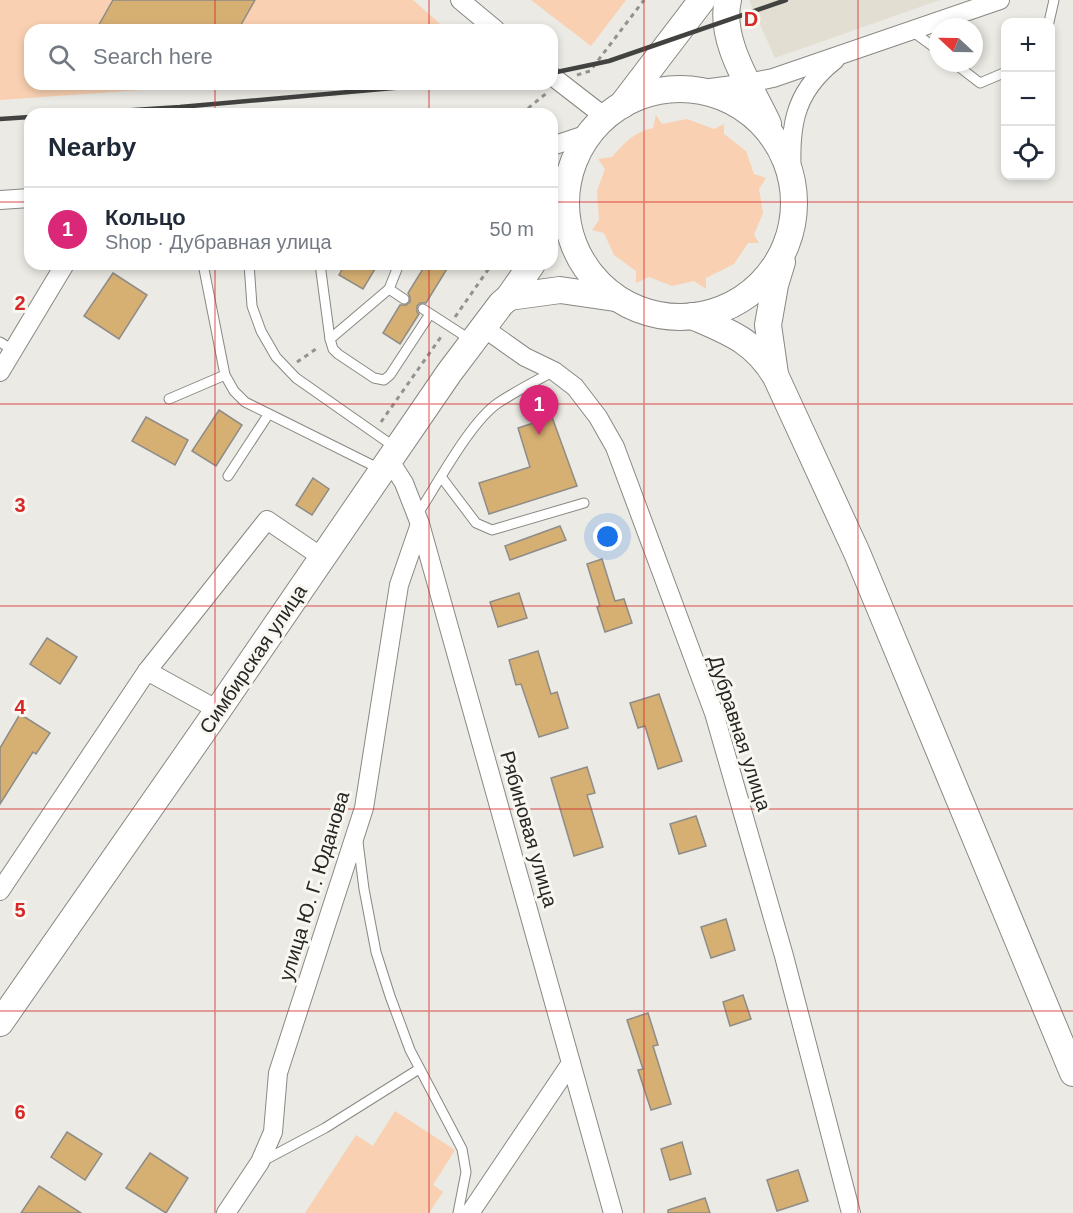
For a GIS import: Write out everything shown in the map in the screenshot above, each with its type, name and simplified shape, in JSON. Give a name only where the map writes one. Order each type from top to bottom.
[{"type":"main road","points":[[702,0],[578,153],[567,188],[566,207],[571,235],[583,263],[596,281],[617,299],[640,310],[664,316],[692,316],[710,313],[747,295],[764,280],[777,262],[790,234]]},
{"type":"main road","points":[[728,0],[726,21],[732,48],[787,163],[792,184],[794,204],[790,234],[768,325],[776,377]]},
{"type":"main road","points":[[606,118],[660,91],[695,90],[721,97],[747,110],[763,124],[777,143]]},
{"type":"main road","points":[[558,221],[566,207]]},
{"type":"main road","name":"Симбирская улица","points":[[0,1023],[449,373],[528,270]]},
{"type":"main road","points":[[509,297],[560,290],[617,299]]},
{"type":"main road","points":[[692,316],[732,333],[750,344],[762,355],[776,377],[857,553],[1073,1073]]},
{"type":"street","points":[[460,0],[489,24]]},
{"type":"street","points":[[695,90],[773,78],[1000,0]]},
{"type":"street","points":[[732,48],[754,71],[773,78]]},
{"type":"street","points":[[792,184],[792,135],[798,104],[807,87],[842,55]]},
{"type":"street","points":[[558,80],[606,118],[558,143]]},
{"type":"street","points":[[558,194],[566,207]]},
{"type":"street","points":[[0,200],[24,198]]},
{"type":"street","points":[[0,372],[7,346],[61,270]]},
{"type":"street","name":"Дубравная улица","points":[[478,335],[554,371],[575,387],[585,398],[615,447],[714,713],[784,956],[851,1213]]},
{"type":"street","name":"Рябиновая улица","points":[[390,460],[404,483],[418,520],[614,1213]]},
{"type":"street","points":[[0,891],[147,671],[267,520],[323,558]]},
{"type":"street","name":"улица Ю. Г. Юданова","points":[[226,1213],[260,1162],[273,1132],[278,1073],[364,808],[399,585],[418,520]]},
{"type":"street","points":[[147,671],[218,710]]},
{"type":"street","points":[[470,1213],[571,1063]]},
{"type":"lane","points":[[1050,18],[1054,0]]},
{"type":"lane","points":[[912,30],[929,43]]},
{"type":"lane","points":[[966,72],[980,83],[1001,74]]},
{"type":"lane","points":[[204,270],[225,375],[234,391],[245,402],[268,415],[390,460]]},
{"type":"lane","points":[[249,270],[252,306],[261,331],[276,357],[296,378],[374,433],[390,460]]},
{"type":"lane","points":[[321,270],[333,349],[375,378],[384,380],[390,375],[426,311],[448,326],[478,335]]},
{"type":"lane","points":[[330,339],[389,289],[397,270]]},
{"type":"lane","points":[[389,289],[404,299]]},
{"type":"lane","points":[[418,520],[469,435],[486,414],[497,404],[554,371]]},
{"type":"lane","points":[[169,399],[225,375]]},
{"type":"lane","points":[[228,476],[268,415]]},
{"type":"lane","points":[[442,478],[476,523],[492,530],[584,503]]},
{"type":"lane","points":[[357,831],[364,889],[376,952],[410,1050],[462,1149],[466,1172],[458,1213]]},
{"type":"lane","points":[[260,1162],[326,1128],[419,1069]]},
{"type":"path","points":[[558,78],[590,71],[644,0]]},
{"type":"path","points":[[527,108],[544,90]]},
{"type":"path","points":[[374,433],[488,270]]},
{"type":"path","points":[[288,369],[330,339]]},
{"type":"shaded area","points":[[0,0],[413,0],[440,24],[24,24],[24,90],[141,90],[0,100]]},
{"type":"shaded area","points":[[531,0],[626,0],[591,46]]},
{"type":"shaded area","points":[[749,0],[940,0],[775,58]]},
{"type":"shaded area","points":[[656,115],[662,124],[687,119],[714,129],[724,124],[724,134],[746,151],[754,174],[766,178],[759,189],[763,213],[754,235],[759,243],[748,243],[734,264],[706,278],[706,289],[694,281],[672,286],[649,277],[636,283],[636,271],[614,255],[604,233],[592,230],[599,220],[597,191],[605,169],[598,159],[612,157],[630,139],[640,132],[653,128]]},
{"type":"shaded area","points":[[395,1111],[455,1150],[433,1185],[443,1192],[429,1213],[305,1213],[356,1135],[373,1146]]},
{"type":"building","points":[[113,0],[255,0],[241,24],[99,24]]},
{"type":"building","points":[[342,270],[374,270],[363,289],[339,275]]},
{"type":"building","points":[[422,270],[446,270],[426,303],[420,303],[417,306],[419,314],[400,344],[383,333],[400,305],[410,302],[408,293]]},
{"type":"building","points":[[113,273],[147,295],[119,339],[84,316]]},
{"type":"building","points":[[219,410],[242,425],[216,466],[192,451]]},
{"type":"building","points":[[146,417],[188,440],[175,465],[132,441]]},
{"type":"building","points":[[552,417],[577,486],[489,514],[479,483],[530,467],[518,428]]},
{"type":"building","points":[[313,478],[329,489],[312,515],[296,505]]},
{"type":"building","points":[[560,526],[566,540],[510,560],[505,546]]},
{"type":"building","points":[[602,559],[615,601],[624,599],[632,623],[605,632],[597,607],[600,606],[587,564]]},
{"type":"building","points":[[519,593],[527,618],[498,627],[490,602]]},
{"type":"building","points":[[47,638],[77,657],[60,684],[30,664]]},
{"type":"building","points":[[538,651],[551,694],[557,692],[568,728],[539,737],[521,684],[516,685],[509,660]]},
{"type":"building","points":[[659,694],[682,761],[658,769],[645,726],[638,728],[630,703]]},
{"type":"building","points":[[20,714],[50,733],[36,754],[33,752],[0,804],[0,748]]},
{"type":"building","points":[[587,767],[595,793],[587,795],[603,847],[574,856],[551,778]]},
{"type":"building","points":[[696,816],[706,846],[679,854],[670,824]]},
{"type":"building","points":[[726,919],[735,950],[711,958],[701,927]]},
{"type":"building","points":[[743,995],[751,1019],[730,1026],[723,1002]]},
{"type":"building","points":[[648,1013],[658,1045],[653,1046],[671,1104],[651,1110],[638,1070],[643,1069],[627,1020]]},
{"type":"building","points":[[67,1132],[102,1154],[85,1180],[51,1157]]},
{"type":"building","points":[[682,1142],[691,1174],[670,1180],[661,1149]]},
{"type":"building","points":[[150,1153],[188,1178],[166,1213],[126,1188]]},
{"type":"building","points":[[798,1170],[808,1201],[777,1211],[767,1180]]},
{"type":"building","points":[[39,1186],[81,1213],[21,1213]]},
{"type":"building","points":[[705,1198],[710,1213],[668,1213],[668,1210]]},
{"type":"railway","points":[[558,72],[609,61],[786,0]]},
{"type":"railway","points":[[165,108],[371,90]]},
{"type":"railway","points":[[0,119],[24,117]]},
{"type":"place","name":"Кольцо","points":[[539,435]]}]
